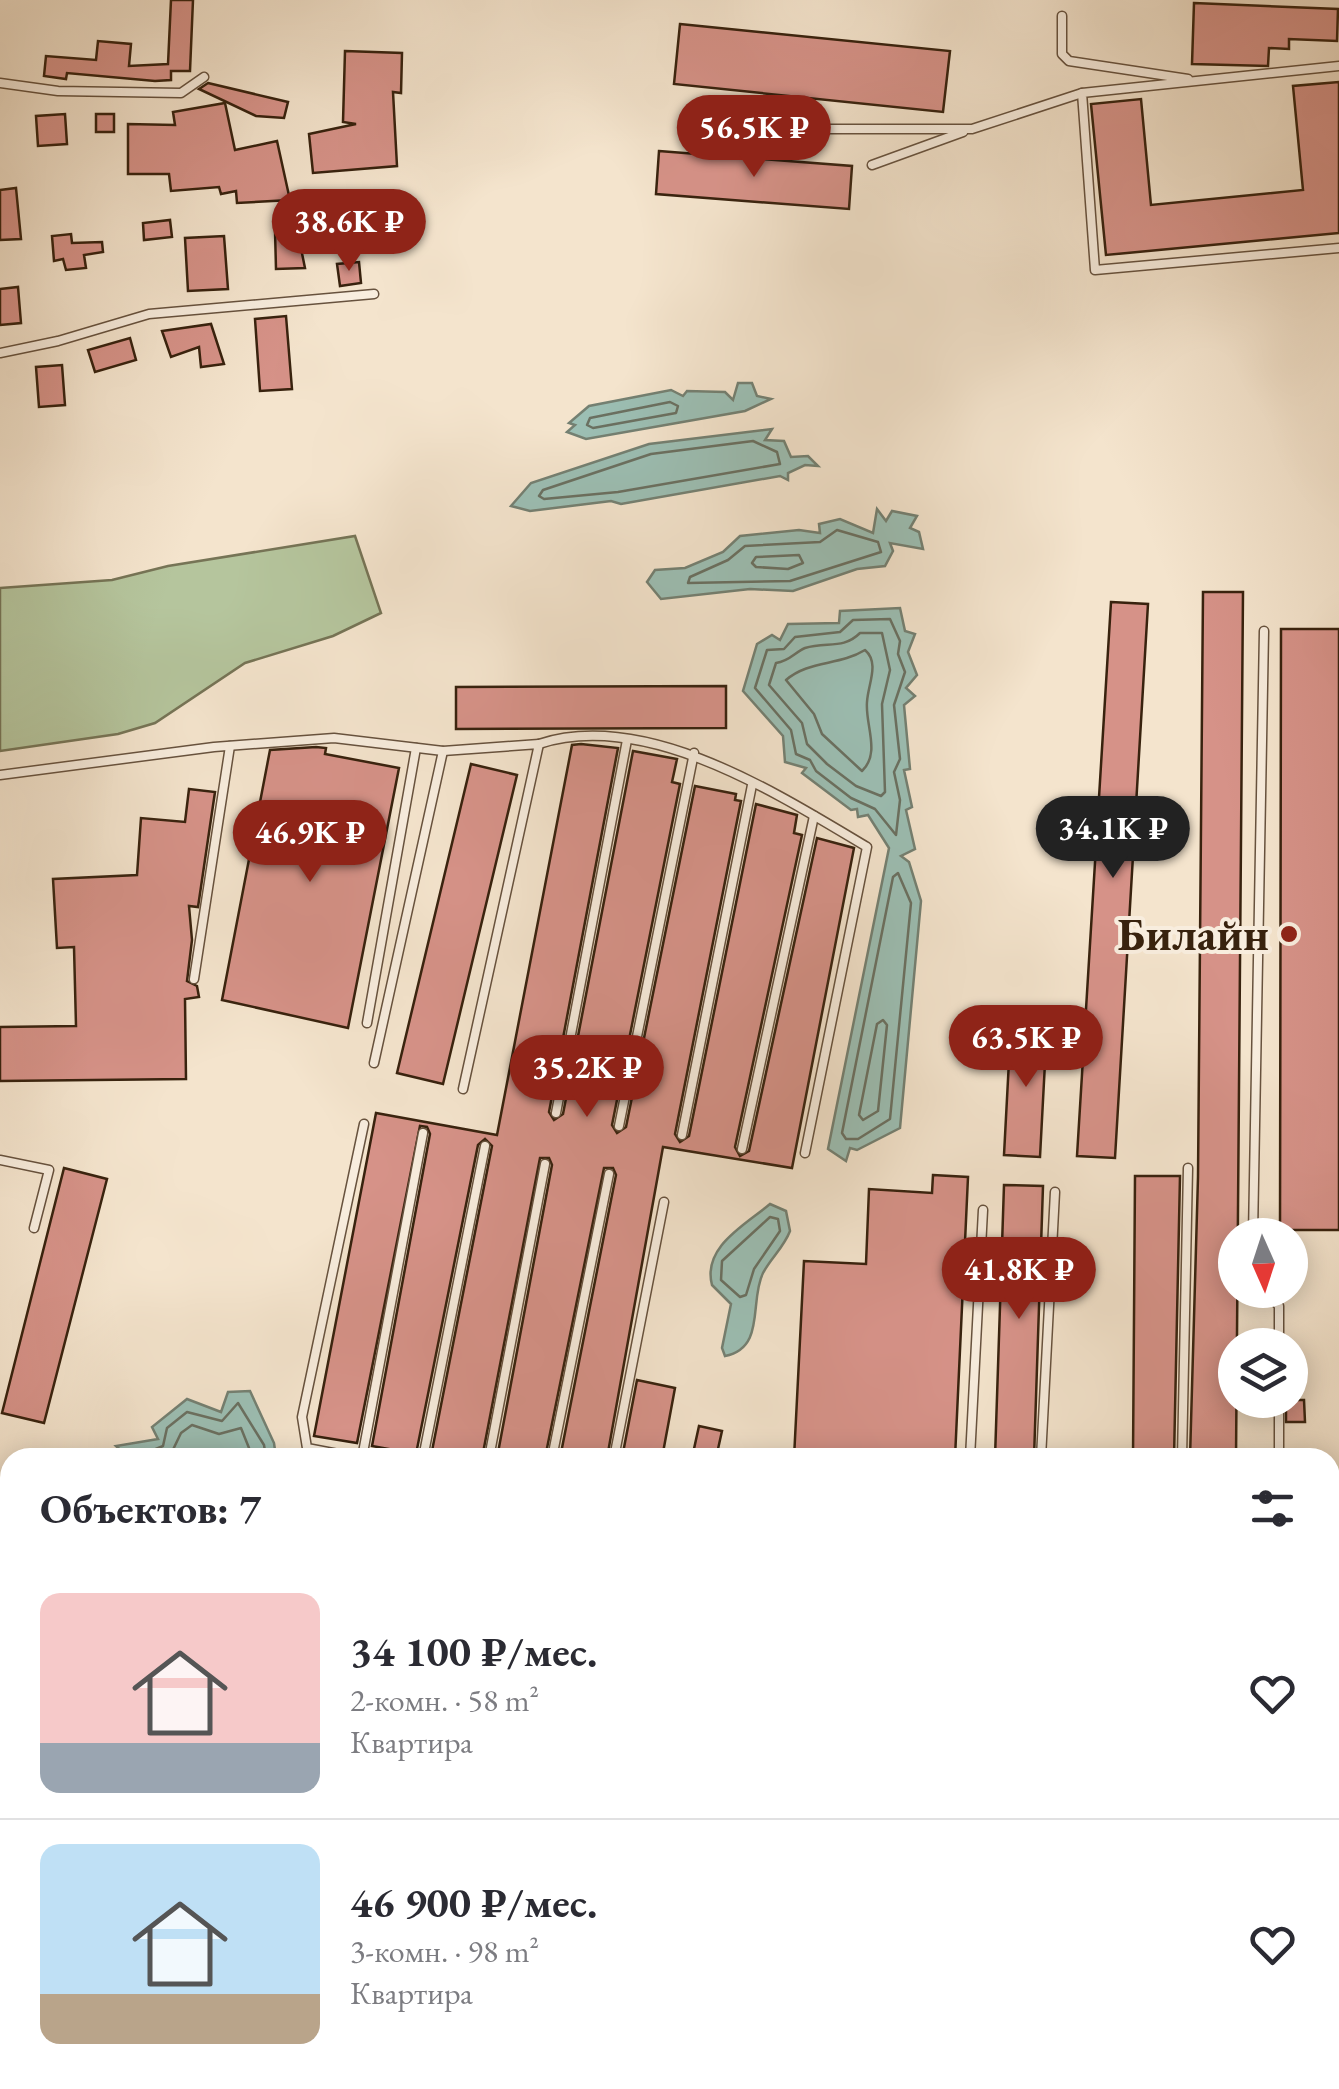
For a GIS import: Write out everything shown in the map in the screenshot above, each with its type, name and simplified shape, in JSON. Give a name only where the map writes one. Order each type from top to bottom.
[{"type":"lane","points":[[1062,16],[1062,54],[1069,60],[1202,80]]},
{"type":"lane","points":[[872,165],[1082,93],[1339,66]]},
{"type":"lane","points":[[0,83],[58,91],[181,93],[204,77]]},
{"type":"lane","points":[[1082,93],[1096,270],[1339,248]]},
{"type":"lane","points":[[778,130],[972,128]]},
{"type":"lane","points":[[0,353],[58,342],[148,314],[374,294]]},
{"type":"lane","points":[[1254,1218],[1264,631]]},
{"type":"lane","points":[[0,775],[230,746],[334,738],[443,751],[539,744],[560,737],[627,740],[694,753],[866,847],[806,1154]]},
{"type":"lane","points":[[556,1113],[627,740]]},
{"type":"lane","points":[[463,1089],[539,744]]},
{"type":"lane","points":[[194,979],[230,746]]},
{"type":"lane","points":[[366,1023],[416,748]]},
{"type":"lane","points":[[374,1063],[443,751]]},
{"type":"lane","points":[[619,1126],[694,753]]},
{"type":"lane","points":[[682,1135],[752,785]]},
{"type":"lane","points":[[742,1149],[814,816]]},
{"type":"lane","points":[[307,1448],[302,1417],[364,1124]]},
{"type":"lane","points":[[360,1448],[423,1134]]},
{"type":"lane","points":[[425,1448],[485,1146]]},
{"type":"lane","points":[[0,1160],[49,1170],[34,1228]]},
{"type":"lane","points":[[491,1448],[545,1164]]},
{"type":"lane","points":[[1182,1448],[1188,1168]]},
{"type":"lane","points":[[554,1448],[608,1174]]},
{"type":"lane","points":[[1042,1448],[1055,1192]]},
{"type":"lane","points":[[616,1448],[664,1202]]},
{"type":"lane","points":[[971,1448],[983,1210]]},
{"type":"lane","points":[[1278,1448],[1279,1418]]},
{"type":"green space","points":[[355,536],[381,613],[333,636],[245,663],[155,723],[118,734],[0,751],[0,588],[112,580],[168,566]]},
{"type":"water","points":[[738,383],[752,383],[757,396],[771,399],[745,411],[586,439],[567,432],[575,425],[569,423],[589,406],[671,390],[683,396],[687,391],[725,392],[733,400]]},
{"type":"water","points":[[772,429],[765,440],[784,441],[791,457],[808,456],[818,466],[805,465],[788,473],[788,480],[780,476],[621,504],[611,501],[530,511],[511,506],[531,483],[649,444]]},
{"type":"water","points":[[877,509],[886,521],[892,511],[917,516],[910,528],[919,532],[923,549],[890,543],[893,551],[885,566],[857,569],[793,591],[750,589],[661,599],[647,582],[655,570],[685,568],[723,552],[740,536],[799,530],[820,533],[819,524],[840,519],[873,533]]},
{"type":"water","points":[[900,608],[905,631],[915,634],[908,652],[917,675],[906,688],[915,696],[904,705],[910,769],[904,770],[912,807],[906,810],[915,849],[901,856],[909,862],[921,901],[900,1128],[857,1150],[850,1148],[846,1161],[828,1149],[889,848],[868,815],[858,817],[857,809],[851,810],[802,773],[806,768],[785,762],[783,736],[743,691],[757,644],[772,635],[780,640],[788,624],[839,623],[840,611]]},
{"type":"water","points":[[770,1204],[786,1211],[790,1231],[763,1273],[746,1344],[725,1356],[722,1348],[731,1304],[712,1285],[713,1259],[728,1238]]},
{"type":"water","points":[[250,1391],[275,1448],[116,1446],[158,1439],[152,1427],[187,1399],[221,1412],[228,1392]]},
{"type":"building","points":[[171,0],[193,0],[190,71],[171,71],[171,80],[155,81],[67,73],[66,79],[44,76],[46,56],[96,60],[98,41],[131,44],[129,66],[168,64]]},
{"type":"building","points":[[1194,3],[1338,9],[1337,41],[1289,39],[1289,49],[1269,48],[1268,66],[1192,64]]},
{"type":"building","points":[[680,24],[950,51],[943,112],[674,84]]},
{"type":"building","points":[[345,51],[402,53],[401,93],[393,92],[397,166],[313,173],[309,134],[356,124],[343,122]]},
{"type":"building","points":[[1339,82],[1339,233],[1106,255],[1091,104],[1141,99],[1151,205],[1303,190],[1293,86]]},
{"type":"building","points":[[208,83],[288,102],[284,118],[256,116],[199,89]]},
{"type":"building","points":[[225,103],[235,150],[277,141],[290,200],[237,203],[236,191],[221,194],[219,187],[171,191],[169,174],[128,174],[128,124],[175,125],[173,112]]},
{"type":"building","points":[[65,114],[67,144],[38,146],[36,116]]},
{"type":"building","points":[[96,114],[114,114],[114,132],[96,132]]},
{"type":"building","points":[[659,151],[852,166],[849,209],[656,194]]},
{"type":"building","points":[[16,188],[21,239],[0,240],[0,190]]},
{"type":"building","points":[[170,220],[172,237],[144,240],[143,223]]},
{"type":"building","points":[[297,229],[305,268],[276,269],[275,230]]},
{"type":"building","points":[[71,234],[72,243],[102,242],[103,252],[84,255],[86,268],[66,270],[63,259],[54,261],[52,236]]},
{"type":"building","points":[[224,236],[228,289],[188,291],[185,238]]},
{"type":"building","points":[[359,262],[361,283],[340,286],[337,264]]},
{"type":"building","points":[[18,287],[21,323],[0,325],[0,289]]},
{"type":"building","points":[[286,316],[292,389],[260,391],[255,319]]},
{"type":"building","points":[[211,324],[224,364],[201,367],[199,347],[171,357],[162,331]]},
{"type":"building","points":[[130,338],[136,360],[95,372],[88,350]]},
{"type":"building","points":[[62,365],[65,405],[39,407],[36,367]]},
{"type":"building","points":[[1203,592],[1243,592],[1238,1218],[1218,1218],[1218,1308],[1237,1308],[1237,1328],[1218,1328],[1218,1418],[1236,1418],[1236,1448],[1190,1448],[1198,1177]]},
{"type":"building","points":[[1111,602],[1148,604],[1115,1158],[1077,1156]]},
{"type":"building","points":[[1281,629],[1339,629],[1339,1230],[1308,1230],[1308,1218],[1280,1218]]},
{"type":"building","points":[[726,686],[726,728],[456,729],[456,687]]},
{"type":"building","points":[[572,745],[618,748],[549,1112],[554,1120],[563,1114],[633,751],[677,759],[672,782],[680,784],[612,1125],[617,1133],[626,1127],[695,786],[736,794],[735,800],[741,801],[675,1134],[680,1142],[689,1136],[756,804],[797,815],[794,833],[802,835],[735,1147],[740,1156],[749,1151],[817,838],[854,848],[792,1168],[663,1147],[609,1448],[562,1448],[616,1175],[613,1168],[604,1168],[547,1448],[499,1448],[552,1165],[549,1158],[540,1158],[484,1448],[433,1448],[492,1146],[485,1139],[478,1145],[417,1448],[383,1448],[372,1446],[430,1134],[427,1127],[420,1126],[357,1443],[314,1436],[376,1113],[497,1135]]},
{"type":"building","points":[[326,748],[325,754],[399,768],[348,1028],[222,1000],[270,750]]},
{"type":"building","points":[[471,764],[517,775],[443,1084],[397,1073]]},
{"type":"building","points":[[189,789],[215,792],[198,907],[189,906],[192,940],[187,981],[197,986],[199,997],[185,999],[186,1079],[0,1081],[0,1027],[76,1026],[74,947],[57,948],[53,879],[137,875],[141,818],[185,822]]},
{"type":"building","points":[[1011,1023],[1047,1025],[1040,1157],[1004,1155]]},
{"type":"building","points":[[64,1168],[107,1179],[44,1423],[2,1413]]},
{"type":"building","points":[[933,1175],[968,1177],[955,1448],[795,1448],[804,1261],[866,1264],[869,1189],[932,1193]]},
{"type":"building","points":[[1135,1176],[1180,1176],[1174,1448],[1133,1448]]},
{"type":"building","points":[[1004,1185],[1043,1186],[1034,1448],[995,1448]]},
{"type":"building","points":[[637,1380],[675,1388],[664,1448],[624,1448]]},
{"type":"building","points":[[1286,1418],[1305,1418],[1305,1422],[1286,1422]]},
{"type":"building","points":[[699,1426],[722,1431],[718,1448],[694,1448]]},
{"type":"place","name":"Билайн","points":[[1289,934]]}]
